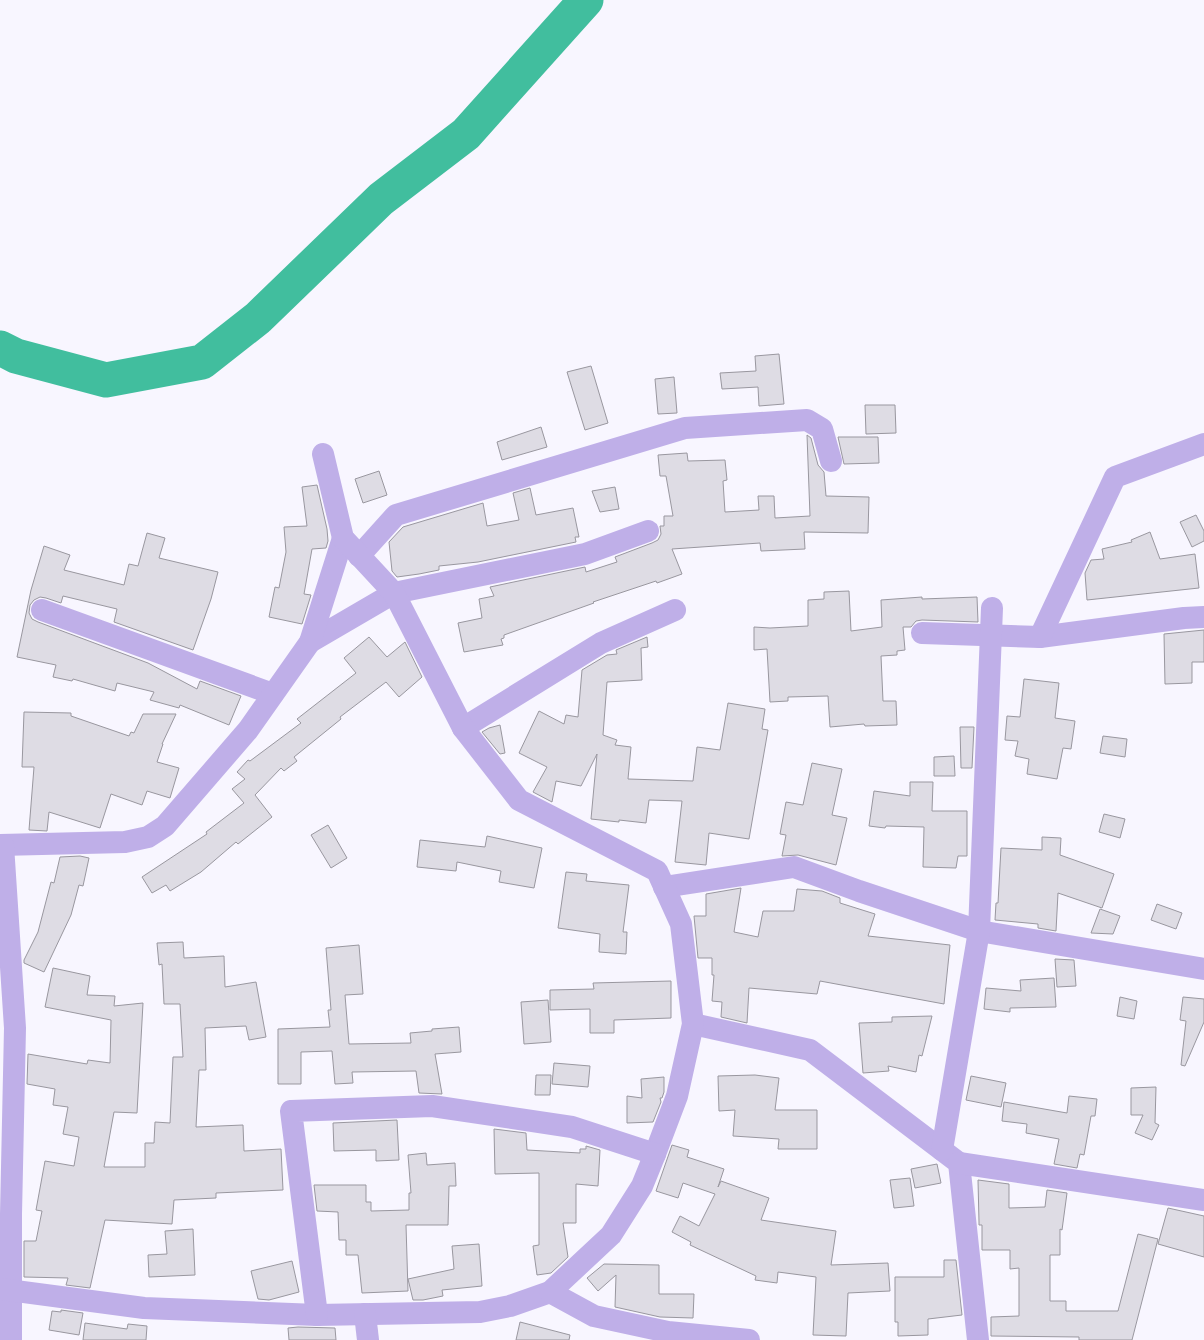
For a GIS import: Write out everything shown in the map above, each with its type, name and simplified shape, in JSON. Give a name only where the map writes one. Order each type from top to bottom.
[{"type":"street","points":[[360,556],[396,515],[685,428],[807,420],[822,429],[830,461]]},
{"type":"street","points":[[1040,637],[1114,477],[1204,444]]},
{"type":"street","points":[[6,1289],[144,1308],[317,1315],[480,1312],[510,1306],[550,1292],[611,1235],[642,1186],[655,1154],[677,1096],[693,1024],[681,924],[657,871],[519,800],[463,728],[394,593],[343,538],[323,454]]},
{"type":"street","points":[[310,642],[394,593],[585,554],[648,531]]},
{"type":"street","points":[[11,1340],[6,1289],[11,1214],[15,1028],[2,845],[126,842],[148,837],[165,826],[248,730],[310,642],[343,538]]},
{"type":"street","points":[[978,1340],[950,1156],[979,931],[992,608]]},
{"type":"street","points":[[42,610],[273,694]]},
{"type":"street","points":[[463,728],[601,643],[675,610]]},
{"type":"street","points":[[922,633],[1040,637],[1204,617]]},
{"type":"street","points":[[664,887],[794,867],[979,931],[1204,969]]},
{"type":"street","points":[[693,1024],[810,1050],[950,1156],[1204,1200]]},
{"type":"street","points":[[317,1315],[291,1111],[432,1106],[572,1127],[655,1154]]},
{"type":"street","points":[[550,1292],[594,1316],[668,1332],[749,1340]]},
{"type":"street","points":[[365,1314],[368,1340]]},
{"type":"building","points":[[779,354],[784,404],[759,406],[758,387],[722,389],[720,373],[756,371],[755,356]]},
{"type":"building","points":[[591,366],[608,423],[585,430],[567,372]]},
{"type":"building","points":[[674,377],[677,413],[658,414],[655,379]]},
{"type":"building","points":[[865,405],[895,405],[896,433],[866,434]]},
{"type":"building","points":[[541,427],[547,447],[502,460],[497,442]]},
{"type":"building","points":[[807,435],[811,438],[818,465],[824,472],[826,496],[869,497],[868,533],[804,532],[805,549],[761,551],[760,543],[672,549],[682,574],[593,602],[504,635],[504,638],[501,639],[503,645],[464,652],[458,623],[482,618],[479,599],[494,596],[490,587],[585,567],[586,572],[617,562],[615,557],[658,540],[661,534],[660,526],[664,526],[664,516],[673,516],[666,476],[660,476],[658,455],[687,453],[688,461],[725,460],[727,480],[723,481],[725,512],[759,510],[758,496],[774,496],[775,518],[810,516]]},
{"type":"building","points":[[838,437],[878,437],[879,463],[844,464]]},
{"type":"building","points":[[379,471],[387,495],[363,503],[355,479]]},
{"type":"building","points":[[317,485],[328,541],[326,548],[312,549],[304,594],[311,595],[302,624],[269,617],[275,587],[279,588],[286,552],[284,527],[307,526],[302,487]]},
{"type":"building","points":[[615,487],[619,509],[600,512],[592,491]]},
{"type":"building","points":[[530,488],[536,515],[573,508],[579,537],[575,537],[576,542],[478,562],[439,566],[439,570],[419,574],[397,577],[392,571],[389,542],[403,527],[483,503],[487,526],[519,520],[513,493]]},
{"type":"building","points":[[1196,515],[1204,531],[1204,541],[1192,547],[1180,522]]},
{"type":"building","points":[[1150,532],[1160,559],[1195,554],[1199,588],[1087,600],[1085,573],[1091,560],[1104,559],[1102,549],[1132,542],[1131,540]]},
{"type":"building","points":[[147,533],[165,538],[159,558],[218,572],[211,599],[193,650],[114,622],[117,609],[63,596],[61,603],[40,597],[34,600],[30,605],[29,613],[32,619],[38,622],[148,663],[197,689],[200,681],[241,696],[229,725],[180,705],[179,708],[150,700],[154,692],[117,683],[115,691],[73,679],[72,681],[53,677],[56,665],[17,657],[31,590],[44,546],[70,555],[64,570],[124,585],[129,564],[138,566]]},
{"type":"building","points":[[849,591],[851,631],[882,627],[881,600],[922,597],[922,599],[977,597],[978,622],[916,621],[911,627],[903,627],[905,650],[897,651],[897,655],[881,656],[883,701],[896,701],[897,725],[865,726],[864,724],[830,727],[828,696],[788,697],[788,701],[770,702],[767,649],[754,650],[754,627],[808,626],[808,600],[824,599],[824,592]]},
{"type":"building","points":[[1204,630],[1204,662],[1192,662],[1192,683],[1165,684],[1164,634]]},
{"type":"building","points":[[369,637],[387,657],[405,642],[422,677],[399,697],[386,682],[340,717],[341,719],[294,757],[297,761],[284,771],[281,768],[255,795],[272,817],[238,844],[236,842],[201,872],[170,891],[166,885],[152,893],[142,877],[207,834],[206,832],[244,803],[232,789],[245,779],[237,772],[248,760],[250,761],[301,723],[297,719],[356,673],[344,658]]},
{"type":"building","points":[[647,637],[648,647],[641,648],[642,680],[607,682],[603,735],[617,740],[615,745],[631,747],[628,779],[693,781],[697,747],[720,750],[728,703],[765,709],[762,729],[768,730],[749,839],[709,833],[706,865],[675,862],[682,801],[649,800],[646,823],[591,819],[597,754],[581,786],[556,781],[552,802],[533,792],[547,767],[519,753],[539,711],[564,724],[566,715],[578,717],[582,670],[607,655],[617,654],[616,650]]},
{"type":"building","points":[[1024,679],[1059,683],[1055,718],[1075,721],[1071,749],[1063,748],[1057,779],[1027,774],[1029,759],[1015,756],[1018,741],[1005,740],[1007,716],[1020,717]]},
{"type":"building","points":[[24,712],[71,713],[71,716],[129,736],[131,732],[134,733],[143,714],[176,714],[162,744],[157,762],[179,768],[170,798],[147,791],[142,805],[111,794],[100,828],[49,812],[47,831],[29,830],[34,767],[22,767]]},
{"type":"building","points":[[500,725],[505,753],[500,754],[482,732]]},
{"type":"building","points":[[960,727],[974,727],[972,768],[961,768]]},
{"type":"building","points":[[1103,736],[1127,739],[1125,757],[1100,753]]},
{"type":"building","points":[[954,756],[955,776],[934,776],[934,757]]},
{"type":"building","points":[[812,763],[842,769],[832,815],[847,818],[836,865],[798,855],[782,856],[786,835],[780,834],[786,802],[803,805]]},
{"type":"building","points":[[910,782],[933,782],[932,811],[967,811],[967,856],[958,856],[956,868],[923,867],[924,827],[886,826],[885,828],[869,826],[874,791],[910,796]]},
{"type":"building","points":[[1104,814],[1125,819],[1120,838],[1099,832]]},
{"type":"building","points":[[328,825],[347,858],[331,868],[311,835]]},
{"type":"building","points":[[487,836],[542,848],[534,888],[499,882],[501,871],[457,862],[456,871],[417,867],[420,840],[485,847]]},
{"type":"building","points":[[1042,837],[1061,838],[1060,855],[1114,874],[1102,908],[1058,893],[1056,931],[1038,928],[1038,924],[995,920],[996,903],[998,903],[1001,848],[1042,850]]},
{"type":"building","points":[[80,856],[89,858],[83,886],[79,885],[71,915],[44,972],[24,963],[24,960],[38,932],[51,882],[54,883],[60,857]]},
{"type":"building","points":[[566,872],[587,874],[586,881],[629,885],[623,932],[627,932],[626,954],[599,952],[600,934],[558,928]]},
{"type":"building","points":[[741,888],[734,932],[758,937],[763,911],[794,911],[797,889],[822,891],[840,898],[840,903],[875,914],[868,936],[950,945],[944,1004],[820,981],[817,994],[749,988],[747,1023],[721,1017],[722,1002],[712,1001],[714,975],[712,975],[712,958],[698,958],[694,916],[706,916],[706,894]]},
{"type":"building","points":[[1157,904],[1182,913],[1176,929],[1151,920]]},
{"type":"building","points":[[1100,909],[1120,916],[1113,934],[1091,933]]},
{"type":"building","points":[[183,942],[184,958],[224,956],[225,987],[256,982],[266,1037],[249,1040],[246,1026],[205,1028],[206,1070],[199,1070],[196,1127],[243,1125],[244,1151],[281,1149],[283,1190],[216,1193],[216,1198],[174,1200],[172,1224],[105,1220],[90,1288],[66,1285],[68,1278],[24,1277],[24,1241],[36,1241],[42,1211],[36,1210],[45,1161],[74,1166],[79,1137],[63,1134],[68,1107],[53,1105],[55,1089],[27,1084],[28,1054],[87,1064],[88,1060],[110,1063],[111,1020],[45,1007],[53,968],[90,976],[87,995],[115,996],[114,1006],[143,1003],[137,1113],[114,1112],[104,1167],[145,1167],[145,1143],[154,1143],[155,1122],[170,1123],[173,1057],[183,1057],[180,1004],[164,1004],[162,964],[159,965],[157,943]]},
{"type":"building","points":[[359,945],[363,994],[345,995],[349,1044],[411,1043],[410,1033],[459,1027],[461,1052],[435,1054],[442,1094],[419,1093],[416,1071],[352,1072],[353,1083],[335,1084],[332,1051],[301,1052],[301,1084],[278,1084],[278,1029],[330,1027],[328,1010],[331,1010],[326,948]]},
{"type":"building","points":[[1055,959],[1074,960],[1076,986],[1057,987]]},
{"type":"building","points":[[1054,978],[1056,1007],[1010,1008],[1010,1012],[984,1009],[986,988],[1021,991],[1020,980]]},
{"type":"building","points":[[671,981],[671,1018],[614,1020],[614,1033],[590,1033],[590,1009],[550,1010],[550,990],[594,989],[593,983]]},
{"type":"building","points":[[1120,997],[1137,1001],[1134,1019],[1117,1016]]},
{"type":"building","points":[[1183,997],[1204,999],[1204,1022],[1185,1066],[1181,1065],[1186,1021],[1180,1020]]},
{"type":"building","points":[[548,1000],[551,1042],[524,1044],[521,1002]]},
{"type":"building","points":[[932,1016],[922,1056],[919,1055],[916,1072],[888,1066],[889,1071],[863,1073],[859,1023],[892,1022],[892,1017]]},
{"type":"building","points":[[554,1063],[590,1066],[588,1087],[552,1084]]},
{"type":"building","points":[[536,1075],[551,1075],[550,1095],[535,1095]]},
{"type":"building","points":[[755,1075],[779,1078],[775,1110],[817,1110],[817,1149],[778,1149],[779,1139],[733,1136],[735,1110],[719,1111],[718,1076]]},
{"type":"building","points":[[971,1076],[1006,1083],[1001,1107],[966,1100]]},
{"type":"building","points":[[664,1077],[664,1092],[662,1098],[660,1098],[661,1102],[653,1122],[627,1123],[627,1096],[642,1098],[641,1079]]},
{"type":"building","points":[[1156,1087],[1155,1123],[1159,1125],[1152,1140],[1135,1133],[1143,1115],[1131,1115],[1131,1088]]},
{"type":"building","points":[[1069,1096],[1097,1099],[1095,1116],[1091,1116],[1084,1155],[1080,1154],[1077,1168],[1054,1164],[1059,1139],[1026,1133],[1027,1124],[1002,1121],[1004,1102],[1067,1113]]},
{"type":"building","points":[[397,1120],[399,1160],[376,1161],[376,1150],[334,1151],[333,1123]]},
{"type":"building","points":[[494,1129],[526,1133],[527,1150],[580,1153],[580,1149],[586,1149],[586,1146],[600,1150],[598,1186],[576,1184],[576,1223],[563,1223],[568,1257],[551,1273],[537,1275],[533,1246],[539,1245],[539,1173],[495,1174]]},
{"type":"building","points":[[672,1145],[689,1150],[687,1157],[724,1169],[718,1187],[721,1181],[769,1198],[761,1220],[836,1231],[831,1265],[888,1263],[890,1291],[848,1293],[846,1336],[813,1335],[816,1277],[778,1272],[777,1283],[755,1280],[756,1276],[690,1245],[691,1242],[672,1232],[680,1216],[699,1226],[715,1194],[683,1183],[678,1198],[656,1191]]},
{"type":"building","points":[[426,1153],[427,1165],[455,1163],[456,1186],[449,1186],[448,1225],[406,1225],[408,1291],[362,1293],[358,1255],[346,1255],[346,1240],[339,1240],[338,1212],[317,1211],[314,1185],[366,1185],[366,1202],[371,1202],[371,1211],[409,1210],[409,1193],[411,1193],[408,1155]]},
{"type":"building","points":[[937,1164],[941,1183],[915,1188],[911,1169]]},
{"type":"building","points":[[910,1178],[914,1206],[894,1208],[890,1180]]},
{"type":"building","points":[[978,1180],[1009,1184],[1009,1208],[1045,1207],[1047,1190],[1067,1193],[1062,1230],[1060,1229],[1060,1255],[1050,1255],[1050,1301],[1066,1301],[1066,1311],[1118,1311],[1138,1234],[1158,1239],[1132,1340],[1079,1340],[1079,1337],[991,1336],[991,1317],[1019,1316],[1019,1268],[1010,1269],[1010,1250],[982,1250],[982,1225],[979,1225]]},
{"type":"building","points":[[1168,1208],[1204,1216],[1204,1257],[1158,1244]]},
{"type":"building","points":[[193,1229],[195,1275],[149,1277],[148,1255],[167,1254],[165,1231]]},
{"type":"building","points":[[479,1244],[482,1286],[442,1290],[443,1296],[413,1300],[408,1279],[454,1269],[452,1246]]},
{"type":"building","points":[[944,1260],[956,1260],[962,1315],[928,1319],[928,1335],[898,1336],[898,1322],[895,1322],[895,1277],[944,1277]]},
{"type":"building","points":[[292,1261],[299,1292],[269,1300],[258,1299],[251,1271]]},
{"type":"building","points":[[604,1264],[659,1265],[659,1294],[694,1294],[693,1318],[660,1317],[615,1307],[616,1275],[598,1291],[587,1278]]},
{"type":"building","points":[[61,1310],[83,1313],[79,1335],[49,1330],[52,1311],[61,1312]]},
{"type":"building","points":[[520,1322],[570,1335],[569,1340],[516,1340]]},
{"type":"building","points":[[85,1323],[127,1329],[128,1324],[147,1326],[146,1340],[83,1340]]},
{"type":"building","points":[[288,1328],[335,1328],[336,1340],[289,1340]]},
{"type":"waterway","points":[[0,348],[16,356],[106,380],[202,362],[258,318],[381,199],[466,134],[586,0]]}]
